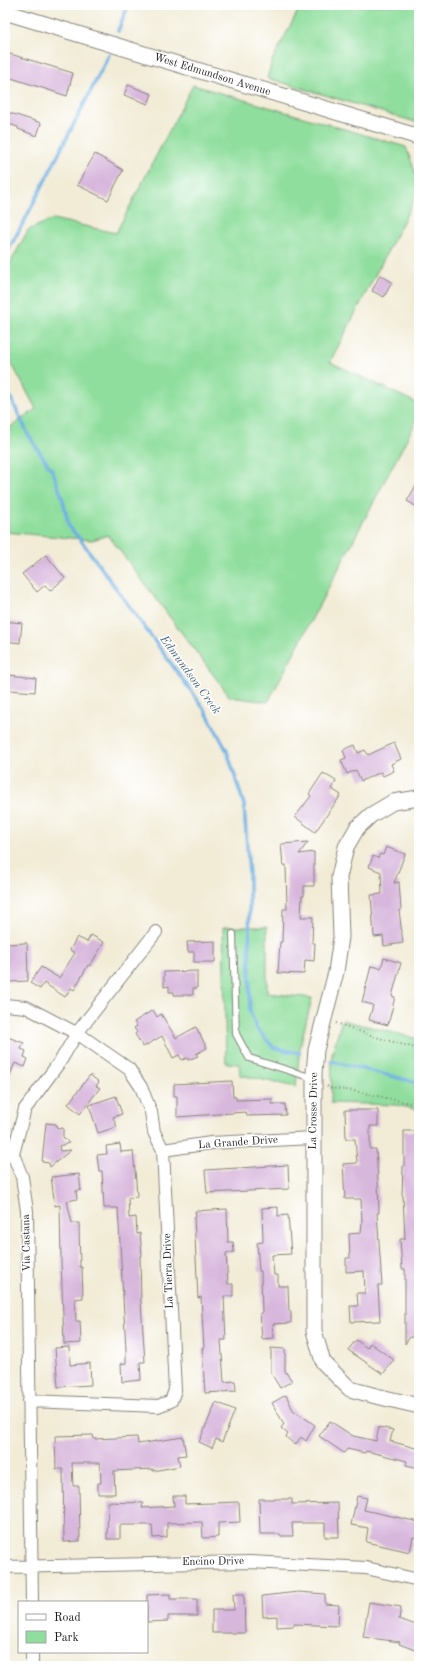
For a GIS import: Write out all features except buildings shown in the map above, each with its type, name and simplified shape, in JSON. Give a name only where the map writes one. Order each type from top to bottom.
[{"type":"street","name":"West Edmundson Avenue","points":[[5,12],[419,137]]},
{"type":"street","name":"La Crosse Drive","points":[[419,798],[393,802],[371,815],[357,828],[346,847],[339,877],[341,937],[336,972],[316,1050],[313,1138],[314,1331],[323,1362],[350,1389],[419,1406]]},
{"type":"street","name":"Via Castana","points":[[32,1601],[27,1211],[22,1177],[9,1155],[25,1109],[61,1060],[78,1033],[156,932]]},
{"type":"street","name":"La Tierra Drive","points":[[5,1005],[26,1007],[78,1033],[129,1069],[141,1087],[151,1112],[154,1132],[163,1150],[175,1390],[171,1401],[158,1406],[29,1401]]},
{"type":"street","name":"La Grande Drive","points":[[163,1150],[211,1143],[313,1138]]},
{"type":"street","name":"Encino Drive","points":[[5,1567],[250,1562],[366,1568],[419,1580]]},
{"type":"street","points":[[32,1653],[32,1666]]},
{"type":"lane","points":[[233,934],[236,1034],[249,1058],[314,1079]]},
{"type":"path","points":[[324,1019],[379,1038],[419,1049]]},
{"type":"path","points":[[314,1079],[330,1088],[354,1091],[419,1105]]},
{"type":"green space","points":[[301,5],[419,5],[419,123],[267,78],[273,59]]},
{"type":"green space","points":[[193,85],[406,147],[419,183],[419,191],[330,362],[419,404],[419,416],[268,702],[230,697],[108,535],[92,540],[5,532],[5,431],[36,409],[5,351],[5,273],[28,230],[53,219],[116,233]]},
{"type":"green space","points":[[223,927],[267,927],[267,993],[312,998],[300,1047],[296,1087],[240,1075],[239,1064],[226,1063]]},
{"type":"green space","points":[[342,1020],[419,1039],[419,1110],[396,1105],[331,1103],[332,1054]]},
{"type":"waterway","points":[[118,31],[128,5]]},
{"type":"waterway","points":[[5,256],[109,55]]},
{"type":"waterway","name":"Edmundson Creek","points":[[5,386],[29,436],[53,472],[63,500],[69,527],[80,539],[205,710],[227,751],[244,805],[249,874],[250,1011],[256,1028],[274,1048],[300,1053]]},
{"type":"waterway","name":"Edmundson Creek","points":[[331,1061],[419,1083]]}]
